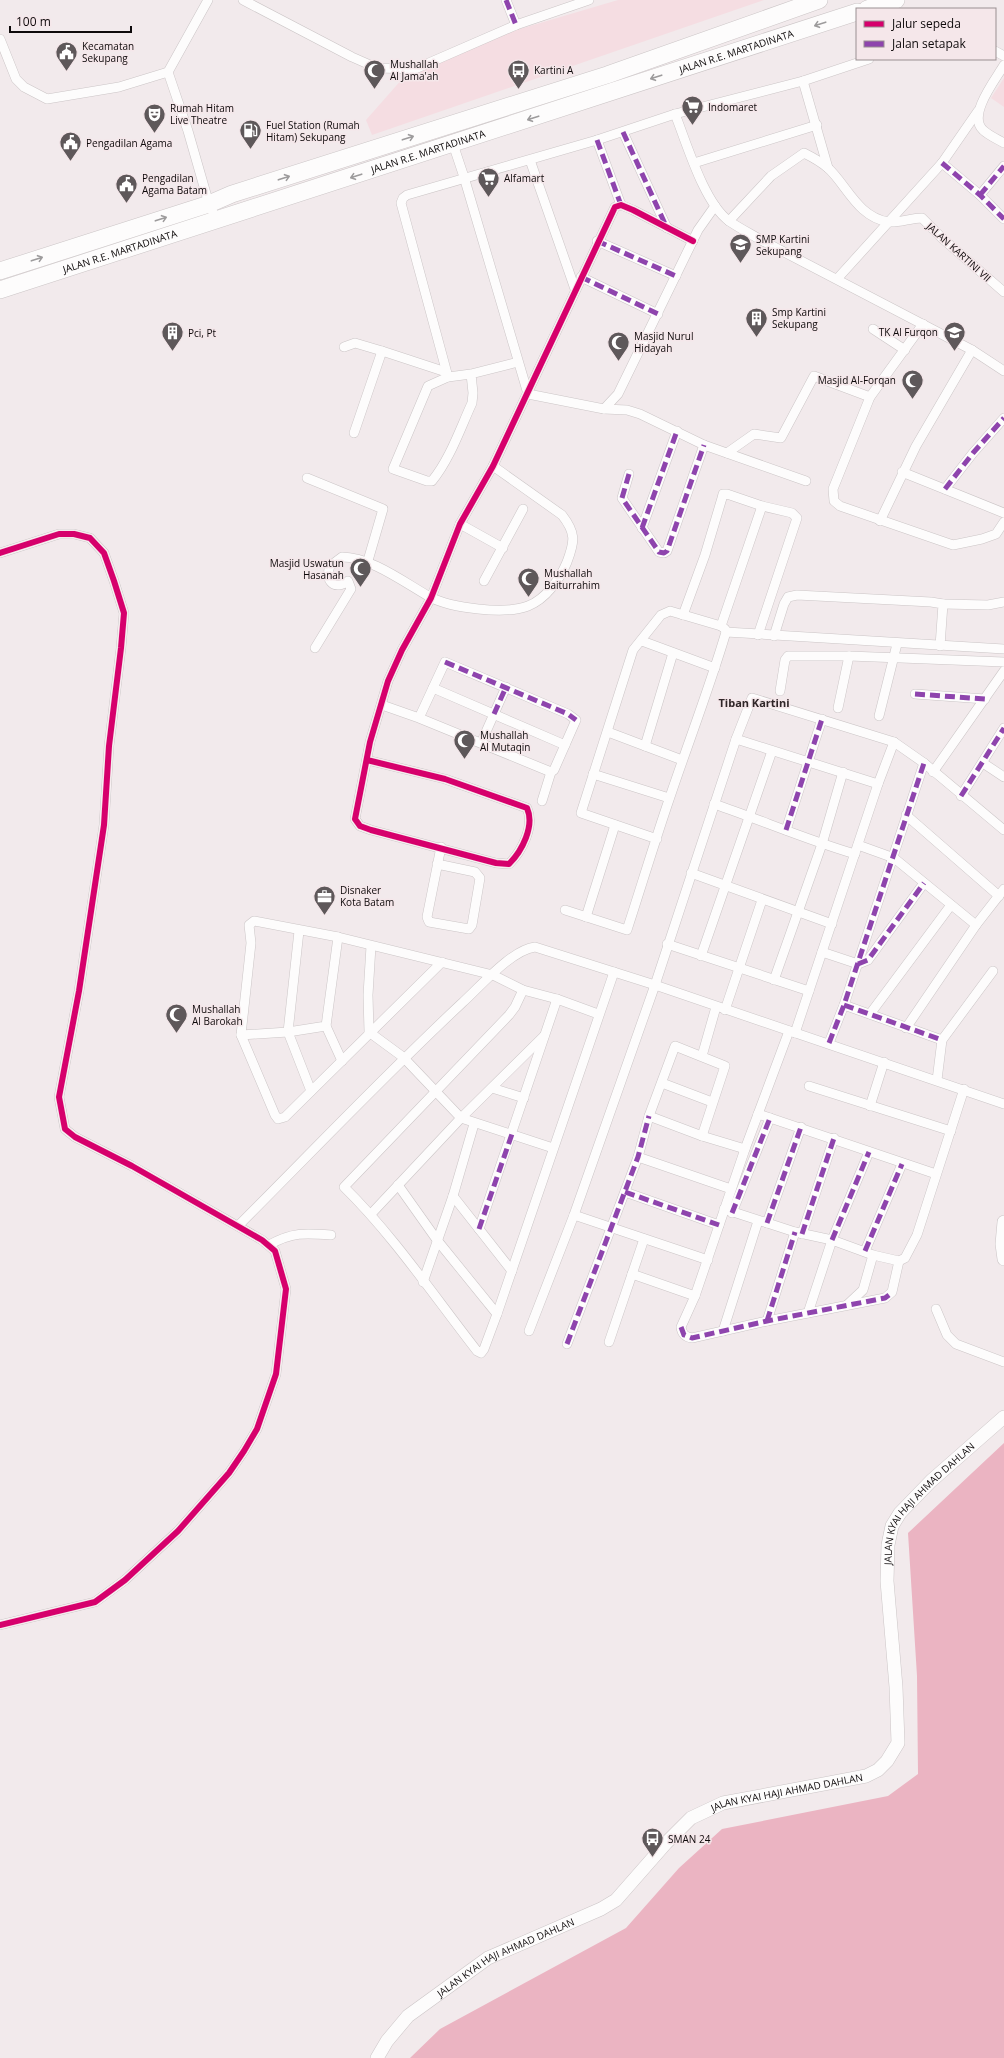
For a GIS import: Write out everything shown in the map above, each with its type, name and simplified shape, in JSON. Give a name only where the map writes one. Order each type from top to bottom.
[{"type":"highway","name":"JALAN R.E. MARTADINATA","points":[[0,271],[209,204],[232,194],[606,75],[820,0]]},
{"type":"highway","points":[[870,8],[896,0]]},
{"type":"highway","name":"JALAN R.E. MARTADINATA","points":[[0,290],[217,221],[856,12]]},
{"type":"highway","points":[[606,75],[612,92]]},
{"type":"main road","points":[[1004,1222],[1002,1244],[1004,1259]]},
{"type":"main road","name":"JALAN KYAI HAJI AHMAD DAHLAN","points":[[377,2058],[387,2040],[408,2016],[488,1958],[601,1909],[616,1900],[666,1843],[691,1818],[723,1803],[866,1776],[887,1762],[898,1743],[896,1687],[887,1581],[888,1546],[892,1526],[900,1513],[931,1481],[1004,1416]]},
{"type":"street","points":[[0,39],[16,79],[24,87],[47,99],[119,87],[168,72],[208,0]]},
{"type":"street","points":[[243,0],[352,57],[377,68],[415,69],[516,25],[586,0]]},
{"type":"street","points":[[506,0],[516,25]]},
{"type":"street","points":[[447,374],[401,203],[403,198],[407,195],[464,177],[530,160],[597,140],[675,114],[803,81],[866,60]]},
{"type":"street","points":[[837,279],[942,163],[978,111],[1004,66]]},
{"type":"street","points":[[168,72],[188,131],[209,204],[217,221]]},
{"type":"street","points":[[803,81],[828,168]]},
{"type":"street","points":[[978,111],[979,124],[982,129],[1004,143]]},
{"type":"street","points":[[675,114],[694,163],[714,206],[729,221],[761,240],[972,350],[1004,372]]},
{"type":"street","points":[[694,163],[817,126]]},
{"type":"street","points":[[623,132],[667,228]]},
{"type":"street","points":[[597,140],[621,205],[693,241]]},
{"type":"street","points":[[453,144],[528,394]]},
{"type":"street","points":[[729,221],[771,176],[804,154],[812,156],[828,168],[850,197],[870,214],[888,222]]},
{"type":"street","points":[[530,160],[575,290]]},
{"type":"street","points":[[942,163],[980,195],[1004,219]]},
{"type":"street","points":[[980,195],[1004,166]]},
{"type":"street","points":[[367,760],[445,779],[527,808],[530,816],[528,832],[518,853],[509,864],[496,863],[360,826],[354,819],[367,760],[388,681],[402,650],[431,598],[460,524],[493,466],[528,394],[597,241],[615,207],[621,205]]},
{"type":"street","points":[[604,410],[618,394],[698,230],[714,206]]},
{"type":"street","name":"JALAN KARTINI VII","points":[[888,222],[922,218],[943,239],[1004,292]]},
{"type":"street","points":[[597,241],[676,276]]},
{"type":"street","points":[[581,277],[658,314]]},
{"type":"street","points":[[923,324],[870,397],[834,488],[834,501],[840,506],[880,521],[953,545],[974,542],[996,534],[1004,522]]},
{"type":"street","points":[[873,329],[905,350]]},
{"type":"street","points":[[344,347],[355,343],[447,374],[472,374],[518,362]]},
{"type":"street","points":[[880,521],[902,472],[972,350]]},
{"type":"street","points":[[354,433],[382,351]]},
{"type":"street","points":[[447,374],[428,386],[393,468],[427,481],[432,481],[446,459],[472,403],[472,374]]},
{"type":"street","points":[[727,453],[754,434],[781,438],[814,376],[870,397]]},
{"type":"street","points":[[528,394],[604,410],[627,410],[640,414],[704,445],[806,481]]},
{"type":"street","points":[[945,489],[973,453],[1004,418]]},
{"type":"street","points":[[642,528],[677,431]]},
{"type":"street","points":[[629,474],[622,498],[659,552],[664,553],[667,551],[704,445]]},
{"type":"street","points":[[315,648],[351,589],[348,581],[339,586],[330,582],[328,577],[330,566],[342,557],[367,564],[399,578],[431,598],[461,607],[486,610],[528,606],[539,600],[561,575],[571,551],[574,535],[570,525],[562,515],[493,466]]},
{"type":"street","points":[[902,472],[1004,513]]},
{"type":"street","points":[[307,478],[382,509],[367,564]]},
{"type":"street","points":[[683,615],[705,555],[723,494],[762,506],[792,513],[797,518],[758,635]]},
{"type":"street","points":[[566,910],[627,930],[669,798],[715,668],[724,629],[762,506]]},
{"type":"street","points":[[484,582],[523,509]]},
{"type":"street","points":[[460,524],[503,548]]},
{"type":"street","points":[[0,553],[60,534],[74,534],[90,538],[104,553],[124,613],[109,746],[104,825],[79,991],[59,1097],[65,1129],[75,1137],[132,1166],[239,1226],[269,1245],[279,1261],[286,1289],[276,1374],[257,1429],[229,1473],[178,1531],[125,1580],[95,1602],[0,1625]]},
{"type":"street","points":[[774,636],[784,604],[788,597],[797,595],[931,602],[944,604],[988,605],[1004,602]]},
{"type":"street","points":[[940,646],[944,604]]},
{"type":"street","points":[[657,839],[581,813],[633,650],[666,612],[670,611],[724,629],[758,635],[1004,649]]},
{"type":"street","points":[[642,641],[715,668]]},
{"type":"street","points":[[878,716],[892,658],[897,644]]},
{"type":"street","points":[[645,746],[673,653]]},
{"type":"street","points":[[780,691],[785,660],[788,656],[849,656],[1004,662]]},
{"type":"street","points":[[838,708],[849,656]]},
{"type":"street","points":[[419,718],[445,662],[574,716],[576,720],[551,772],[542,801]]},
{"type":"street","points":[[933,772],[1004,671]]},
{"type":"street","points":[[480,743],[506,687]]},
{"type":"street","points":[[433,688],[565,745]]},
{"type":"street","points":[[915,694],[985,699]]},
{"type":"street","points":[[529,1332],[574,1216],[655,985],[736,739],[752,698],[894,742],[924,763],[961,796],[1004,830]]},
{"type":"street","points":[[382,705],[419,718],[551,772]]},
{"type":"street","points":[[786,830],[822,719]]},
{"type":"street","points":[[961,796],[1004,728]]},
{"type":"street","points":[[608,732],[682,760]]},
{"type":"street","points":[[736,739],[878,784]]},
{"type":"street","points":[[728,1211],[731,1189],[745,1149],[809,991],[878,784],[894,742]]},
{"type":"street","points":[[701,956],[751,816],[772,751]]},
{"type":"street","points":[[829,1044],[844,1005],[894,858],[906,815],[924,763]]},
{"type":"street","points":[[983,763],[1004,777]]},
{"type":"street","points":[[774,980],[822,844],[843,772]]},
{"type":"street","points":[[593,774],[669,798]]},
{"type":"street","points":[[714,804],[751,816],[822,844],[894,858],[976,925]]},
{"type":"street","points":[[906,815],[1001,892],[976,925],[906,1028]]},
{"type":"street","points":[[586,917],[615,825]]},
{"type":"street","points":[[437,864],[475,872],[480,878],[472,925],[468,929],[429,922],[428,920],[437,864],[440,847]]},
{"type":"street","points":[[691,873],[726,887],[832,924]]},
{"type":"street","points":[[822,952],[858,964],[868,960],[924,883]]},
{"type":"street","points":[[702,1056],[738,969],[762,900]]},
{"type":"street","points":[[870,1014],[951,905]]},
{"type":"street","points":[[442,962],[369,1032],[285,1117],[278,1118],[275,1115],[240,1035],[251,943],[250,925],[254,921],[299,931],[338,937],[372,946],[442,962],[493,975],[523,990],[557,999],[598,1014]]},
{"type":"street","points":[[299,931],[288,1032],[311,1091]]},
{"type":"street","points":[[338,937],[326,1026],[342,1061]]},
{"type":"street","points":[[668,944],[738,969],[809,991]]},
{"type":"street","points":[[369,1032],[368,995],[372,946]]},
{"type":"street","points":[[239,1226],[403,1058],[493,975],[525,949],[535,948],[655,985],[964,1089],[1004,1104]]},
{"type":"street","points":[[937,1080],[942,1040],[992,971]]},
{"type":"street","points":[[523,990],[515,1007],[509,1014],[344,1187],[371,1214],[477,1351],[481,1353],[484,1349],[497,1314],[598,1014],[614,972]]},
{"type":"street","points":[[479,1229],[557,999]]},
{"type":"street","points":[[844,1005],[942,1040]]},
{"type":"street","points":[[240,1035],[288,1032],[326,1026]]},
{"type":"street","points":[[369,1032],[403,1058],[462,1118],[474,1124],[512,1134],[553,1148]]},
{"type":"street","points":[[371,1214],[462,1118],[544,1036]]},
{"type":"street","points":[[567,1344],[638,1157],[649,1116],[675,1046],[725,1066],[702,1136]]},
{"type":"street","points":[[870,1106],[884,1062]]},
{"type":"street","points":[[662,1083],[712,1102]]},
{"type":"street","points":[[809,1086],[951,1131]]},
{"type":"street","points":[[492,1088],[524,1098]]},
{"type":"street","points":[[728,1211],[798,1233],[832,1240],[869,1253],[899,1261],[905,1258],[911,1248],[964,1089]]},
{"type":"street","points":[[758,1114],[834,1138],[902,1164],[936,1174]]},
{"type":"street","points":[[649,1116],[702,1136],[745,1149]]},
{"type":"street","points":[[770,1118],[728,1211],[719,1226],[695,1296],[681,1328],[684,1335],[692,1338],[808,1312],[885,1298],[892,1292],[899,1261]]},
{"type":"street","points":[[423,1282],[453,1196],[474,1124]]},
{"type":"street","points":[[723,1331],[763,1222],[801,1127]]},
{"type":"street","points":[[766,1321],[834,1138]]},
{"type":"street","points":[[808,1312],[832,1240],[869,1152]]},
{"type":"street","points":[[638,1157],[731,1189]]},
{"type":"street","points":[[844,1306],[851,1303],[863,1290],[869,1253],[902,1164]]},
{"type":"street","points":[[398,1185],[437,1240],[497,1314]]},
{"type":"street","points":[[624,1192],[719,1226]]},
{"type":"street","points":[[453,1196],[512,1271]]},
{"type":"street","points":[[574,1216],[708,1260]]},
{"type":"street","points":[[269,1245],[283,1237],[298,1233],[331,1235]]},
{"type":"street","points":[[609,1342],[644,1238]]},
{"type":"street","points":[[632,1274],[695,1296]]},
{"type":"street","points":[[936,1309],[947,1335],[956,1344],[1004,1362]]},
{"type":"shaded area","points":[[618,0],[764,0],[372,135],[366,120],[403,78],[513,31]]},
{"type":"shaded area","points":[[1004,78],[1004,107],[991,98]]},
{"type":"shaded area","points":[[1004,1443],[1004,2058],[410,2058],[440,2029],[626,1928],[679,1868],[722,1829],[888,1796],[918,1774],[917,1676],[908,1533]]},
{"type":"marked path","points":[[506,0],[516,25]]},
{"type":"marked path","points":[[623,132],[666,226]]},
{"type":"marked path","points":[[597,140],[621,205]]},
{"type":"marked path","points":[[942,163],[980,195],[1004,219]]},
{"type":"marked path","points":[[980,195],[1004,166]]},
{"type":"marked path","points":[[597,241],[676,276]]},
{"type":"marked path","points":[[581,277],[658,314]]},
{"type":"marked path","points":[[945,489],[973,453],[1004,418]]},
{"type":"marked path","points":[[642,528],[677,431]]},
{"type":"marked path","points":[[629,474],[622,498],[659,552],[664,553],[667,551],[704,445]]},
{"type":"marked path","points":[[445,662],[568,714],[576,720]]},
{"type":"marked path","points":[[494,714],[506,687]]},
{"type":"marked path","points":[[915,694],[985,699]]},
{"type":"marked path","points":[[786,830],[822,719]]},
{"type":"marked path","points":[[961,796],[1004,728]]},
{"type":"marked path","points":[[829,1043],[844,1005],[924,763]]},
{"type":"marked path","points":[[858,964],[868,960],[924,883]]},
{"type":"marked path","points":[[844,1005],[942,1040]]},
{"type":"marked path","points":[[567,1344],[638,1157],[649,1116]]},
{"type":"marked path","points":[[732,1213],[770,1118]]},
{"type":"marked path","points":[[767,1223],[801,1127]]},
{"type":"marked path","points":[[479,1229],[512,1134]]},
{"type":"marked path","points":[[802,1234],[834,1138]]},
{"type":"marked path","points":[[832,1240],[869,1152]]},
{"type":"marked path","points":[[865,1251],[902,1164]]},
{"type":"marked path","points":[[625,1192],[719,1225]]},
{"type":"marked path","points":[[767,1321],[795,1232]]},
{"type":"marked path","points":[[681,1327],[684,1335],[692,1338],[767,1321],[885,1298],[889,1295]]},
{"type":"cycle path","points":[[367,760],[445,779],[527,808],[529,823],[523,845],[509,864],[496,863],[360,826],[355,819],[370,742],[388,681],[402,650],[431,598],[460,524],[493,466],[615,207],[621,205],[633,210],[693,241]]},
{"type":"cycle path","points":[[0,553],[59,534],[74,534],[90,538],[104,553],[124,613],[109,746],[104,825],[79,991],[59,1097],[65,1129],[75,1137],[132,1166],[262,1240],[275,1251],[286,1289],[276,1374],[257,1429],[229,1473],[178,1531],[125,1580],[95,1602],[0,1625]]},
{"type":"place","name":"Kecamatan Sekupang","points":[[66,72]]},
{"type":"place","name":"Mushallah Al Jama'ah","points":[[375,90]]},
{"type":"place","name":"Kartini A","points":[[519,90]]},
{"type":"place","name":"Indomaret","points":[[693,126]]},
{"type":"place","name":"Rumah Hitam Live Theatre","points":[[154,134]]},
{"type":"place","name":"Fuel Station (Rumah Hitam) Sekupang","points":[[251,150]]},
{"type":"place","name":"Pengadilan Agama","points":[[71,162]]},
{"type":"place","name":"Alfamart","points":[[489,198]]},
{"type":"place","name":"Pengadilan Agama Batam","points":[[127,204]]},
{"type":"place","name":"SMP Kartini Sekupang","points":[[740,264]]},
{"type":"place","name":"Smp Kartini Sekupang","points":[[756,338]]},
{"type":"place","name":"Pci, Pt","points":[[173,352]]},
{"type":"place","name":"TK Al Furqon","points":[[954,352]]},
{"type":"place","name":"Masjid Nurul Hidayah","points":[[619,362]]},
{"type":"place","name":"Masjid Al-Forqan","points":[[912,400]]},
{"type":"place","name":"Masjid Uswatun Hasanah","points":[[360,588]]},
{"type":"place","name":"Mushallah Baiturrahim","points":[[528,598]]},
{"type":"place","name":"Mushallah Al Mutaqin","points":[[464,760]]},
{"type":"place","name":"Disnaker Kota Batam","points":[[324,916]]},
{"type":"place","name":"Mushallah Al Barokah","points":[[176,1034]]},
{"type":"place","name":"SMAN 24","points":[[652,1858]]},
{"type":"district","name":"Tiban Kartini","points":[[754,703]]}]
